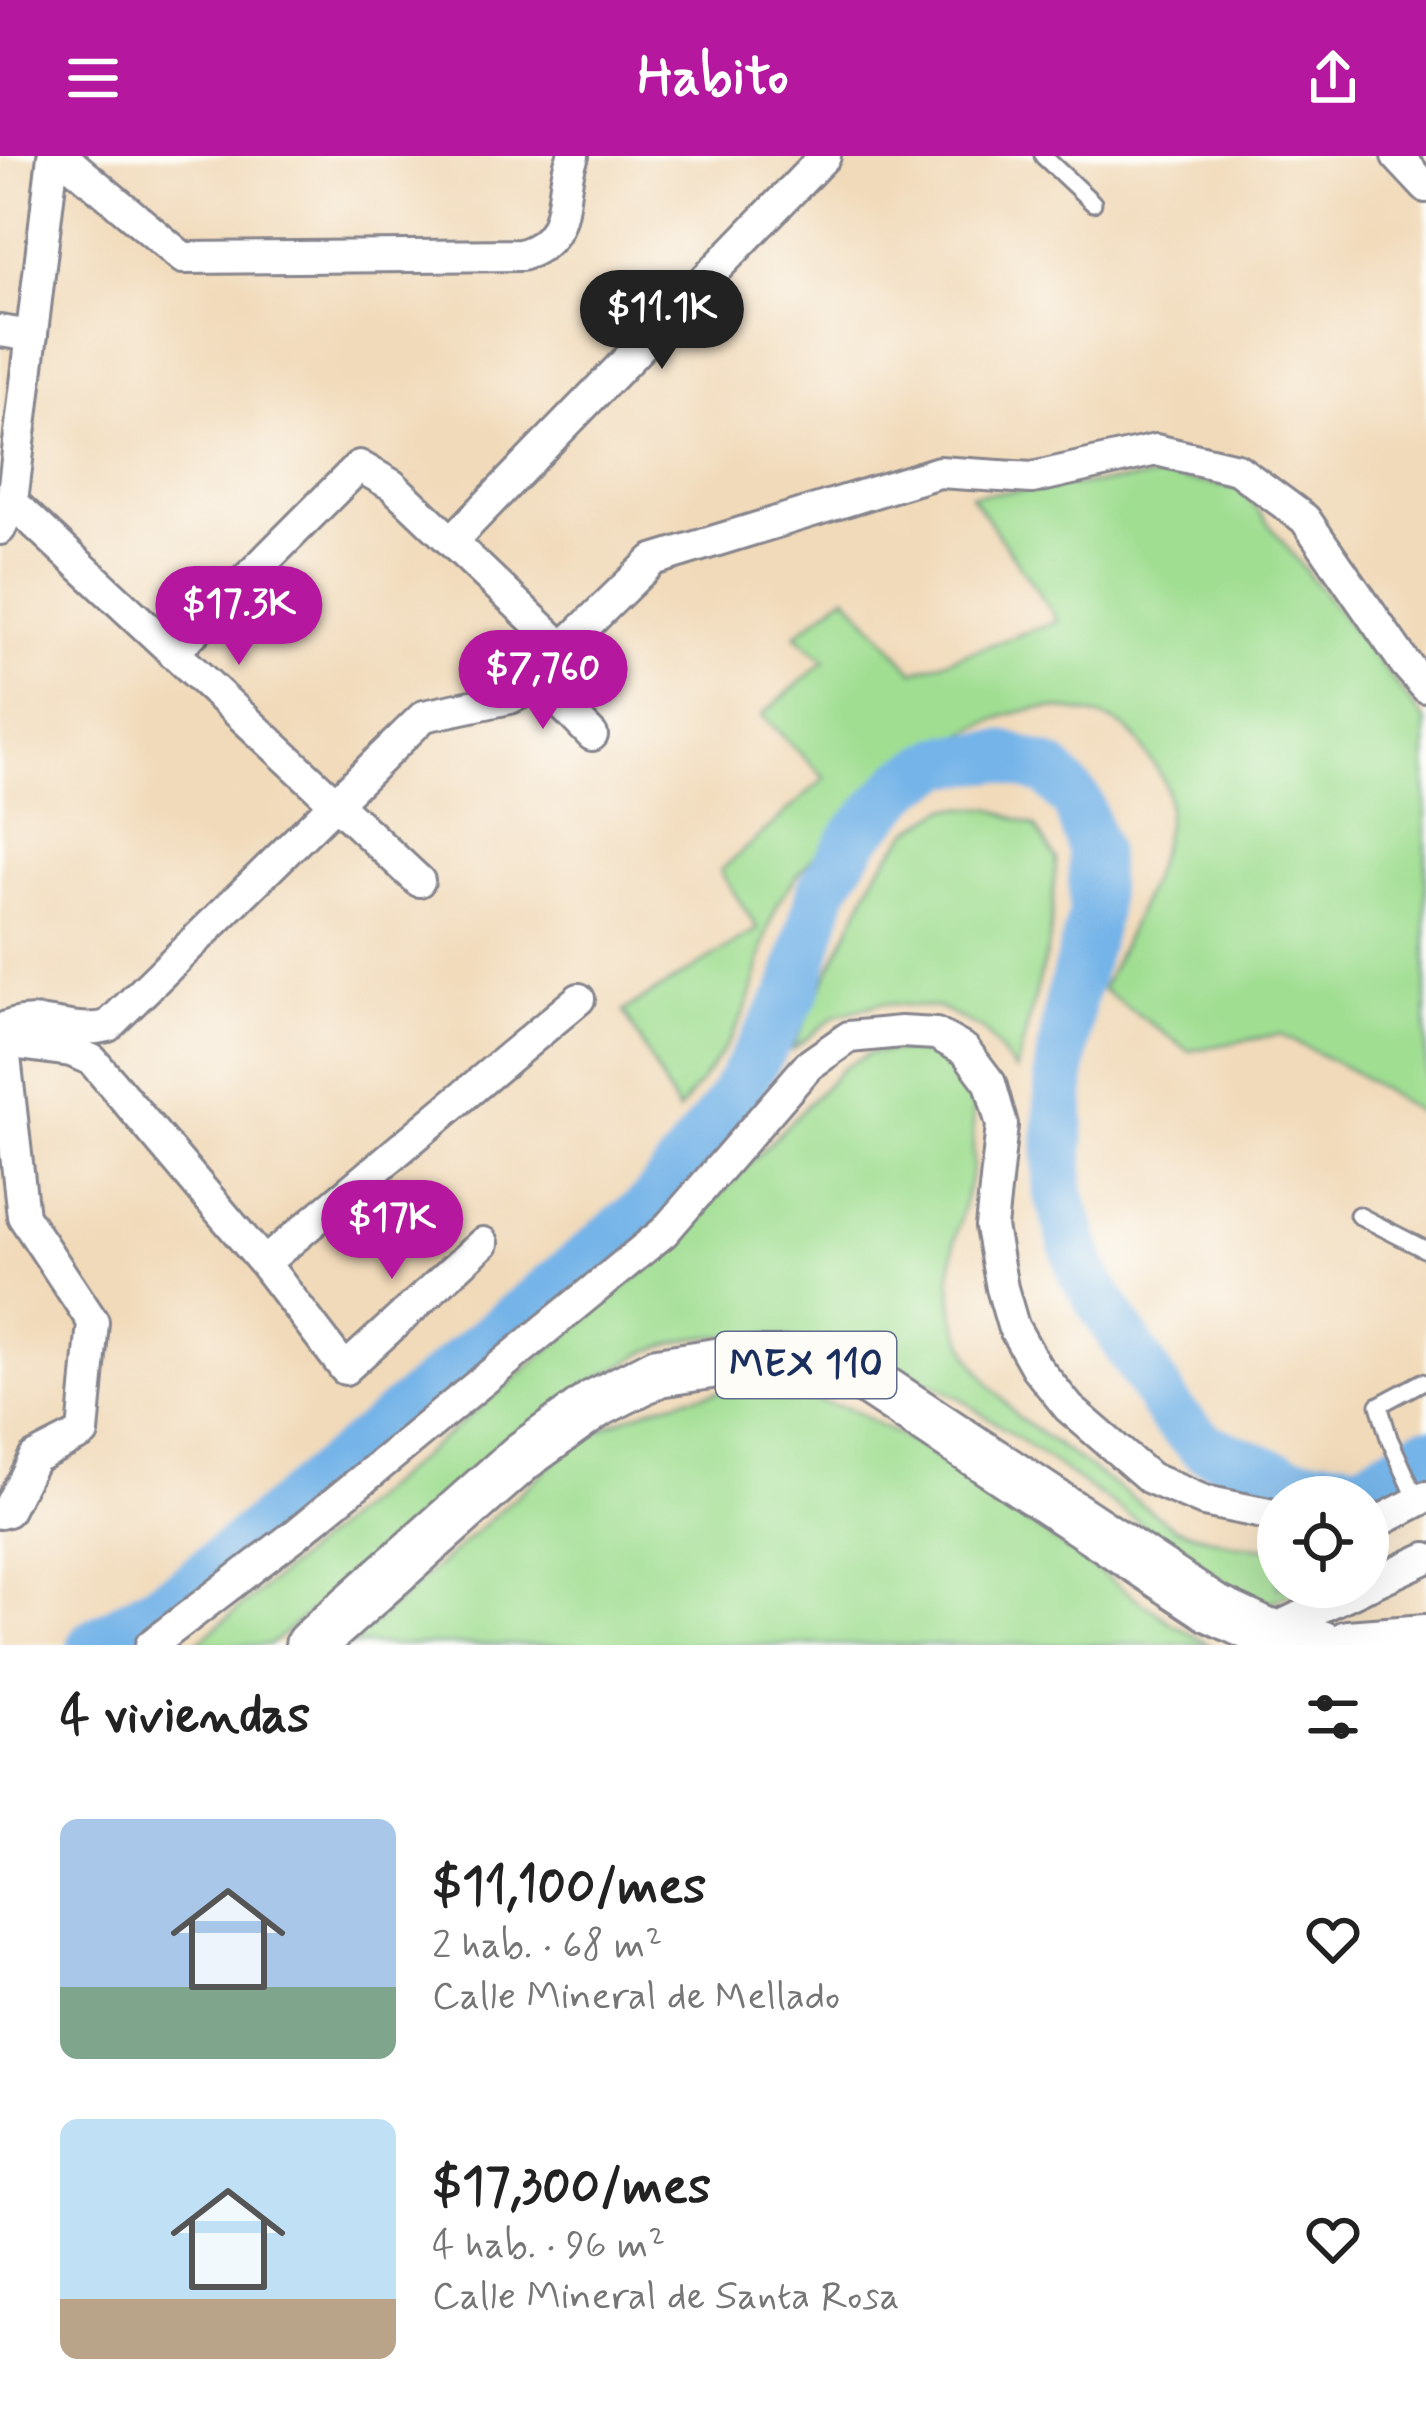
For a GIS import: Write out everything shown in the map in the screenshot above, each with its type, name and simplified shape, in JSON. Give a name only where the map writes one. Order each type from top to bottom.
[{"type":"main road","name":"MEX 110","points":[[310,1645],[523,1456],[595,1404],[658,1372],[723,1362],[792,1362],[861,1376],[1212,1608],[1266,1633],[1321,1645]]},
{"type":"main road","points":[[1348,1645],[1426,1639]]},
{"type":"street","points":[[57,156],[183,258],[520,255],[536,251],[566,213],[565,161]]},
{"type":"street","points":[[57,156],[6,515],[173,653],[419,881]]},
{"type":"street","points":[[452,542],[825,156]]},
{"type":"street","points":[[1397,156],[1426,187]]},
{"type":"street","points":[[0,331],[32,336]]},
{"type":"street","points":[[2,1034],[15,1021],[89,1030],[108,1026],[424,716],[510,698],[541,683],[563,648],[653,560],[939,472],[1032,478],[1156,450],[1237,469],[1304,518],[1426,687]]},
{"type":"street","points":[[173,653],[359,466],[392,484],[563,648]]},
{"type":"street","points":[[541,683],[592,735]]},
{"type":"street","points":[[264,1263],[579,999]]},
{"type":"street","points":[[2,1034],[92,1060],[264,1263],[345,1369],[483,1244]]},
{"type":"street","points":[[0,1514],[7,1511],[34,1458],[83,1432],[93,1322],[23,1216],[2,1034]]},
{"type":"street","points":[[152,1645],[295,1535],[664,1232],[809,1064],[849,1036],[936,1034],[965,1050],[990,1083],[1002,1125],[991,1227],[1013,1326],[1036,1367],[1069,1408],[1150,1478],[1204,1501],[1257,1512]]},
{"type":"street","points":[[1389,1514],[1418,1496]]},
{"type":"street","points":[[1389,1575],[1426,1558]]},
{"type":"street","points":[[1266,1633],[1319,1608]]},
{"type":"lane","points":[[1043,156],[1093,203]]},
{"type":"lane","points":[[1358,1215],[1426,1250]]},
{"type":"lane","points":[[1418,1496],[1389,1438],[1379,1405],[1422,1382]]},
{"type":"green space","points":[[1164,477],[1240,488],[1426,722],[1426,1117],[1354,1072],[1279,1034],[1189,1051],[1102,989],[1148,886],[1168,803],[1162,777],[1124,727],[1059,709],[1024,711],[985,724],[945,746],[865,805],[830,839],[781,899],[745,1011],[678,1111],[624,1011],[758,929],[720,871],[825,778],[762,715],[825,661],[795,635],[846,595],[914,672],[1058,621],[971,495]]},
{"type":"green space","points":[[948,808],[990,808],[1035,826],[1056,859],[1050,938],[1016,1071],[983,1030],[939,1008],[881,1003],[835,1016],[791,1051],[877,871],[909,831]]},
{"type":"green space","points":[[870,1053],[934,1053],[957,1071],[973,1095],[973,1167],[950,1277],[955,1319],[971,1358],[990,1386],[1020,1419],[1175,1528],[1257,1547],[1257,1600],[960,1398],[890,1363],[828,1344],[761,1335],[697,1337],[648,1351],[584,1386],[270,1645],[195,1645],[653,1263],[844,1067]]},
{"type":"green space","points":[[723,1391],[788,1393],[852,1410],[924,1449],[1210,1645],[349,1645],[575,1444],[646,1410]]},
{"type":"waterway","points":[[93,1645],[186,1591],[653,1204],[728,1106],[794,992],[823,889],[856,836],[906,782],[944,761],[1003,756],[1050,772],[1078,803],[1093,850],[1094,913],[1070,1003],[1060,1074],[1058,1190],[1083,1273],[1172,1415],[1204,1447],[1291,1481],[1362,1487],[1426,1452]]}]
